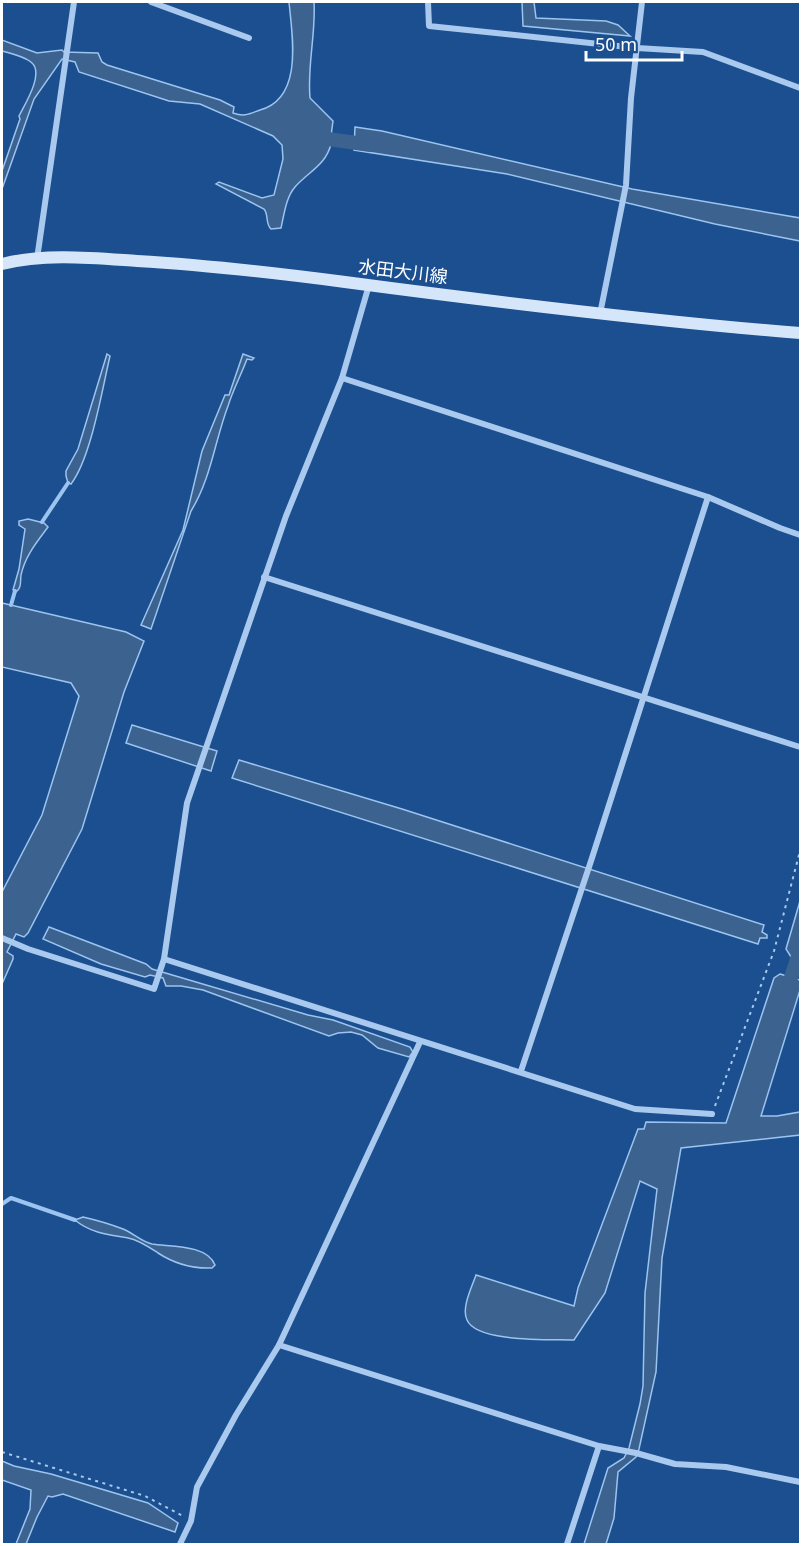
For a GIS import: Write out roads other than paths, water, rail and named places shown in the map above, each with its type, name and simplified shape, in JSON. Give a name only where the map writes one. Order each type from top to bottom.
[{"type":"main road","name":"水田大川線","points":[[2,264],[37,259],[107,259],[172,263],[267,272],[600,314],[801,333]]},
{"type":"street","points":[[37,259],[74,2]]},
{"type":"street","points":[[151,2],[249,38]]},
{"type":"street","points":[[428,2],[429,26],[637,48],[702,52],[801,88]]},
{"type":"street","points":[[600,314],[626,185],[631,98],[642,2]]},
{"type":"street","points":[[2,938],[28,949],[154,989],[164,959],[187,803],[286,516],[342,378],[369,285]]},
{"type":"street","points":[[342,378],[708,497],[801,535]]},
{"type":"street","points":[[520,1071],[591,861],[708,497]]},
{"type":"street","points":[[264,577],[801,747]]},
{"type":"street","points":[[164,959],[635,1109],[712,1114]]},
{"type":"street","points":[[180,1545],[191,1521],[197,1487],[236,1415],[279,1345],[420,1042]]},
{"type":"street","points":[[279,1345],[599,1446],[675,1464],[726,1467],[801,1482]]},
{"type":"street","points":[[567,1545],[599,1446]]},
{"type":"water","points":[[289,2],[314,2],[310,98],[333,121],[331,136],[346,140],[345,146],[331,144],[321,163],[292,191],[281,228],[271,229],[264,209],[216,184],[219,182],[262,198],[274,195],[283,159],[282,145],[273,136],[200,104],[169,101],[79,72],[75,62],[62,59],[34,99],[2,189],[2,171],[20,119],[19,116],[32,89],[36,74],[32,63],[2,51],[2,40],[37,53],[62,50],[64,52],[98,53],[102,62],[107,65],[220,100],[234,107],[233,113],[241,115],[274,103],[284,93],[292,64],[293,48]]},
{"type":"water","points":[[522,2],[534,2],[536,18],[606,21],[618,25],[630,36],[523,26]]},
{"type":"water","points":[[355,127],[382,131],[632,189],[800,218],[800,241],[715,224],[507,174],[354,150]]},
{"type":"water","points":[[107,354],[110,356],[90,441],[71,484],[68,483],[66,471],[78,449]]},
{"type":"water","points":[[243,354],[254,358],[247,359],[232,394],[208,473],[191,511],[151,629],[141,625],[183,530],[202,451],[225,395],[229,395]]},
{"type":"water","points":[[28,519],[44,523],[48,527],[25,562],[20,586],[16,592],[13,590],[19,569],[25,529],[19,525],[19,521]]},
{"type":"water","points":[[2,603],[126,632],[144,641],[124,692],[82,829],[28,933],[24,937],[16,934],[7,952],[13,956],[13,959],[2,984],[2,892],[42,815],[79,696],[71,683],[2,667]]},
{"type":"water","points":[[132,725],[217,751],[211,771],[126,743]]},
{"type":"water","points":[[239,760],[402,809],[764,925],[762,932],[767,935],[767,938],[760,938],[758,944],[232,778]]},
{"type":"water","points":[[800,901],[800,962],[793,960],[786,949]]},
{"type":"water","points":[[49,927],[146,964],[152,969],[308,1015],[333,1020],[410,1047],[413,1052],[409,1057],[378,1048],[362,1035],[351,1032],[329,1036],[203,990],[166,986],[163,978],[150,975],[145,977],[101,964],[43,939]]},
{"type":"water","points":[[780,974],[800,980],[800,990],[761,1116],[800,1112],[800,1135],[681,1148],[662,1258],[656,1372],[639,1449],[636,1457],[618,1472],[614,1518],[606,1544],[584,1544],[608,1468],[624,1458],[629,1448],[640,1404],[643,1386],[645,1293],[657,1189],[640,1181],[605,1293],[574,1340],[516,1338],[485,1333],[467,1320],[465,1310],[470,1291],[476,1275],[574,1306],[578,1288],[638,1129],[644,1129],[646,1122],[726,1123],[774,978]]},
{"type":"water","points":[[83,1217],[123,1229],[148,1243],[196,1250],[211,1258],[215,1265],[212,1268],[204,1268],[177,1263],[136,1240],[94,1231],[75,1220]]},
{"type":"water","points":[[2,1461],[148,1503],[178,1523],[175,1532],[63,1494],[48,1496],[26,1544],[16,1544],[30,1509],[31,1490],[2,1480]]},
{"type":"waterway","points":[[328,139],[371,145]]},
{"type":"waterway","points":[[42,522],[68,483]]},
{"type":"waterway","points":[[11,605],[15,591]]},
{"type":"waterway","points":[[786,993],[800,950]]},
{"type":"waterway","points":[[2,1204],[11,1198],[75,1220]]}]
